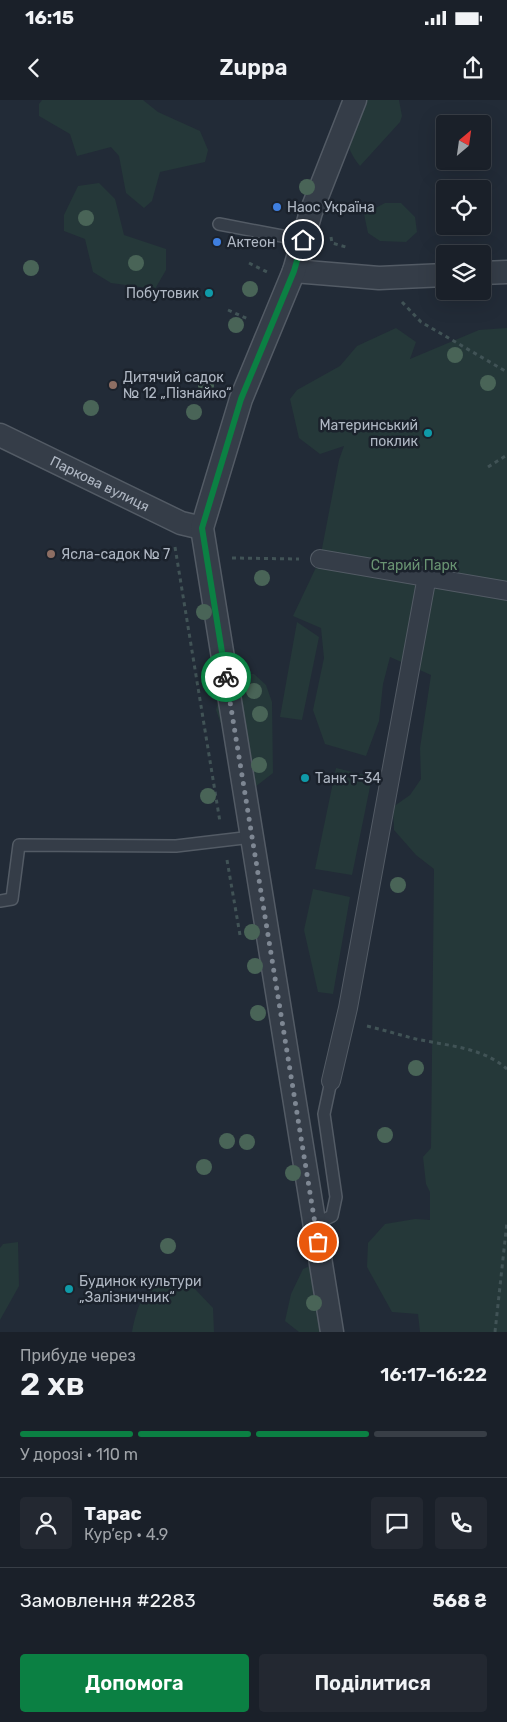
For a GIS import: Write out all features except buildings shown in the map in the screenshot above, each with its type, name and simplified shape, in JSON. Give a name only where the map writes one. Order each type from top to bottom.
[{"type":"street","points":[[332,1332],[202,528],[241,399],[294,271],[311,212],[355,100]]},
{"type":"street","points":[[294,271],[379,278],[436,275]]},
{"type":"street","points":[[491,273],[507,272]]},
{"type":"street","name":"Паркова вулиця","points":[[0,435],[181,523],[202,528]]},
{"type":"street","points":[[320,559],[507,591]]},
{"type":"street","points":[[330,1081],[345,1020],[427,576]]},
{"type":"lane","points":[[219,224],[303,240]]},
{"type":"lane","points":[[0,901],[12,899],[19,845],[176,846],[252,837]]},
{"type":"lane","points":[[315,1224],[332,1216],[336,1197],[324,1114],[330,1081]]},
{"type":"path","points":[[329,232],[332,243],[355,249]]},
{"type":"path","points":[[249,264],[261,269]]},
{"type":"path","points":[[379,278],[421,322],[507,372]]},
{"type":"path","points":[[228,310],[255,323]]},
{"type":"path","points":[[488,467],[507,455]]},
{"type":"path","points":[[232,558],[320,559]]},
{"type":"path","points":[[345,1020],[416,1039],[478,1051],[496,1059],[507,1069]]},
{"type":"path","points":[[495,1332],[507,1222]]},
{"type":"green space","points":[[42,100],[143,100],[158,112],[200,131],[208,150],[205,162],[160,172],[152,201],[144,208],[126,193],[119,156],[111,147],[77,156],[70,134],[39,116],[39,104]]},
{"type":"green space","points":[[362,100],[399,100],[402,116],[400,122],[360,166],[349,148],[348,134]]},
{"type":"green space","points":[[99,183],[115,199],[124,235],[166,249],[166,270],[155,289],[111,283],[93,272],[85,239],[64,231],[64,215],[78,186]]},
{"type":"green space","points":[[385,203],[401,203],[415,217],[417,232],[406,242],[380,241],[368,233],[364,214]]},
{"type":"green space","name":"Старий Парк","points":[[396,328],[416,342],[410,359],[479,330],[507,328],[507,1332],[420,1332],[418,1314],[392,1312],[367,1267],[368,1243],[385,1224],[415,1219],[430,1220],[430,1192],[426,1184],[423,1157],[431,1148],[434,869],[416,855],[394,830],[393,807],[410,795],[421,779],[420,748],[431,675],[390,657],[383,684],[379,721],[366,756],[325,744],[313,710],[324,658],[321,628],[293,616],[320,559],[339,460],[344,446],[320,454],[299,438],[290,399],[297,390],[340,366],[357,346]]},
{"type":"green space","points":[[297,622],[319,637],[302,720],[280,717]]},
{"type":"green space","points":[[225,674],[254,674],[266,685],[272,702],[273,773],[255,787],[231,751],[216,710]]},
{"type":"green space","points":[[336,768],[372,777],[352,875],[315,869]]},
{"type":"green space","points":[[313,889],[350,897],[333,994],[318,992],[304,930]]},
{"type":"green space","points":[[18,1242],[19,1286],[0,1320],[0,1248],[3,1244]]},
{"type":"green space","points":[[319,1262],[325,1332],[299,1332],[285,1321],[291,1294],[303,1269]]},
{"type":"green space","points":[[173,1281],[195,1289],[213,1308],[214,1332],[132,1332],[139,1305],[143,1299],[154,1288]]},
{"type":"way so far","points":[[226,677],[318,1242]]},
{"type":"place","name":"Наос Україна","points":[[277,207]]},
{"type":"place","name":"Актеон","points":[[217,242]]},
{"type":"place","name":"Побутовик","points":[[209,293]]},
{"type":"place","name":"Дитячий садок № 12 „Пізнайко“","points":[[113,385]]},
{"type":"place","name":"Материнський поклик","points":[[428,433]]},
{"type":"place","name":"Ясла-садок № 7","points":[[51,554]]},
{"type":"place","name":"Танк т-34","points":[[305,778]]},
{"type":"place","name":"Будинок культури „Залізничник“","points":[[69,1289]]},
{"type":"route","points":[[226,677],[202,528],[241,399],[294,271],[303,240]]}]
